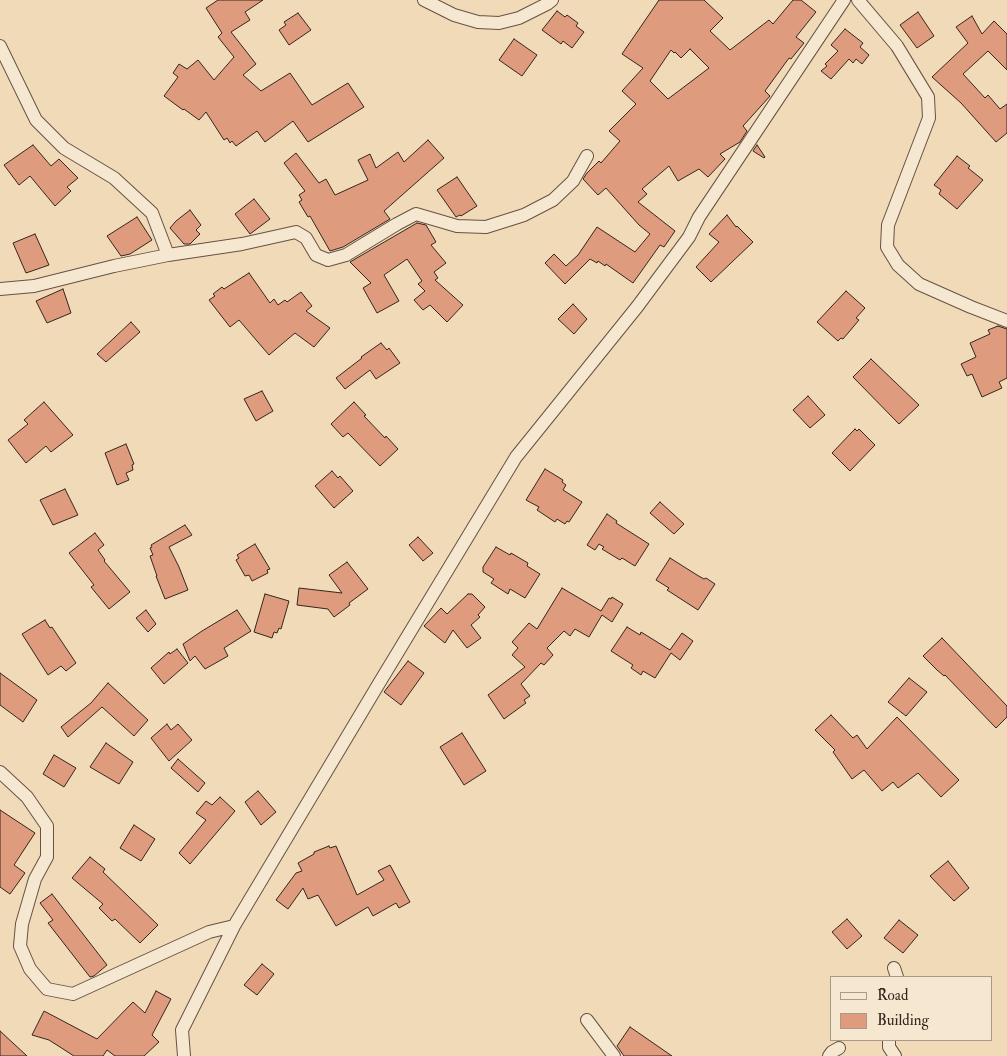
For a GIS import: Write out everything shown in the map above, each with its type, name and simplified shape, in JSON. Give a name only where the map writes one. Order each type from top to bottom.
[{"type":"street","points":[[424,0],[454,15],[478,22],[499,23],[519,18],[548,4],[552,0]]},
{"type":"street","points":[[184,1056],[182,1030],[234,926],[516,457],[636,307],[689,236],[699,217],[844,0]]},
{"type":"street","points":[[858,0],[898,46],[928,97],[929,118],[888,225],[887,247],[898,266],[919,284],[1007,321]]},
{"type":"street","points":[[0,46],[36,120],[64,148],[114,178],[152,213],[168,255]]},
{"type":"street","points":[[0,289],[34,286],[114,266],[168,255],[242,244],[296,232],[306,238],[316,255],[328,260],[346,255],[416,214],[457,226],[486,227],[524,215],[553,200],[573,181],[587,156]]},
{"type":"street","points":[[0,772],[27,797],[47,826],[47,857],[35,878],[22,924],[20,946],[30,969],[47,989],[73,994],[209,932],[234,926]]},
{"type":"street","points":[[587,1020],[614,1056]]},
{"type":"street","points":[[888,1041],[889,1047],[895,1056]]},
{"type":"building","points":[[218,0],[263,0],[245,12],[250,20],[231,32],[256,64],[243,75],[261,91],[290,73],[312,105],[348,83],[364,107],[308,142],[293,121],[265,142],[257,131],[236,146],[232,141],[230,143],[227,138],[224,140],[206,112],[199,120],[183,110],[164,96],[178,77],[173,73],[179,64],[187,69],[198,60],[214,80],[234,57],[218,37],[222,33],[206,8]]},
{"type":"building","points":[[659,0],[704,0],[723,18],[710,31],[730,50],[769,20],[773,24],[793,0],[801,0],[816,12],[796,37],[804,43],[791,59],[789,58],[765,91],[770,96],[743,126],[747,131],[740,142],[720,154],[725,159],[708,177],[699,169],[678,181],[669,166],[642,189],[647,194],[638,202],[675,231],[664,247],[660,245],[633,283],[606,264],[605,266],[598,261],[597,263],[590,259],[565,284],[545,263],[554,254],[566,266],[578,255],[597,227],[635,252],[650,234],[639,225],[606,188],[598,195],[583,179],[599,161],[601,163],[620,141],[609,131],[636,104],[622,91],[643,68],[622,54]],"holes":[[[690,49],[709,68],[668,99],[650,81],[671,50],[681,58]]]},
{"type":"building","points":[[557,11],[578,23],[576,26],[584,32],[572,48],[563,41],[561,44],[542,30]]},
{"type":"building","points":[[918,12],[934,36],[917,48],[900,25]]},
{"type":"building","points":[[298,13],[311,30],[289,45],[279,30],[286,25],[284,22]]},
{"type":"building","points":[[972,16],[982,34],[994,21],[1007,34],[1007,70],[988,51],[963,74],[985,98],[988,95],[1000,109],[1007,104],[1007,133],[996,142],[961,103],[932,77],[968,43],[956,27]]},
{"type":"building","points":[[845,29],[863,43],[860,47],[869,55],[862,64],[856,59],[853,63],[849,59],[831,79],[821,71],[838,51],[831,45]]},
{"type":"building","points":[[514,39],[537,55],[522,76],[499,60]]},
{"type":"building","points":[[428,140],[444,158],[384,211],[390,219],[343,247],[330,251],[310,216],[308,217],[299,202],[302,200],[299,195],[305,191],[284,163],[296,153],[319,183],[326,179],[335,195],[368,180],[358,160],[370,154],[376,168],[398,152],[404,162]]},
{"type":"building","points":[[33,145],[51,166],[59,159],[78,178],[67,187],[71,191],[55,206],[30,176],[19,185],[4,165]]},
{"type":"building","points":[[757,145],[765,157],[764,158],[753,151]]},
{"type":"building","points":[[957,156],[983,180],[957,209],[939,194],[941,190],[934,185]]},
{"type":"building","points":[[457,177],[477,206],[456,217],[437,190]]},
{"type":"building","points":[[254,199],[270,219],[250,234],[235,214]]},
{"type":"building","points":[[190,210],[201,225],[196,230],[200,234],[190,244],[184,244],[170,228]]},
{"type":"building","points":[[727,215],[736,227],[753,242],[711,282],[696,267],[719,242],[709,234]]},
{"type":"building","points":[[137,217],[152,240],[130,254],[121,256],[107,236]]},
{"type":"building","points":[[417,223],[426,225],[436,242],[431,245],[446,263],[434,272],[438,278],[435,280],[463,305],[447,322],[430,305],[423,310],[414,300],[425,291],[418,284],[422,281],[407,259],[384,275],[399,301],[377,313],[363,288],[371,283],[350,262]]},
{"type":"building","points":[[35,234],[49,265],[26,273],[13,243]]},
{"type":"building","points":[[249,273],[270,303],[274,299],[278,305],[285,300],[287,302],[301,292],[312,306],[306,311],[330,328],[314,347],[295,333],[269,355],[239,320],[230,327],[209,300],[222,287],[224,289]]},
{"type":"building","points":[[63,289],[71,313],[47,323],[36,301]]},
{"type":"building","points":[[846,291],[865,308],[856,318],[859,320],[843,339],[841,338],[838,341],[817,322]]},
{"type":"building","points":[[573,304],[587,319],[574,334],[558,319]]},
{"type":"building","points":[[131,322],[140,332],[106,362],[97,354]]},
{"type":"building","points":[[998,326],[1007,329],[1007,378],[999,382],[1002,388],[982,397],[972,374],[967,376],[961,364],[976,357],[970,343],[990,334],[988,330]]},
{"type":"building","points":[[381,343],[387,350],[389,348],[400,363],[376,379],[370,370],[345,389],[336,378]]},
{"type":"building","points":[[871,359],[919,405],[899,424],[853,377]]},
{"type":"building","points":[[262,391],[273,411],[256,421],[244,399]]},
{"type":"building","points":[[808,396],[825,415],[810,428],[793,410]]},
{"type":"building","points":[[44,402],[73,435],[51,452],[46,446],[26,463],[8,440],[28,424],[24,420]]},
{"type":"building","points":[[354,402],[366,415],[364,416],[398,449],[380,466],[348,433],[343,437],[331,424]]},
{"type":"building","points":[[855,429],[857,431],[859,429],[875,445],[850,471],[832,453]]},
{"type":"building","points":[[126,444],[134,464],[132,465],[133,470],[126,473],[129,480],[117,485],[105,453]]},
{"type":"building","points":[[545,469],[563,480],[562,482],[566,485],[563,490],[582,502],[569,522],[567,521],[565,524],[557,519],[555,522],[537,510],[539,507],[526,500]]},
{"type":"building","points":[[332,471],[338,478],[340,476],[353,491],[334,508],[315,486]]},
{"type":"building","points":[[65,489],[78,515],[53,525],[40,500]]},
{"type":"building","points":[[660,502],[684,524],[674,534],[650,513]]},
{"type":"building","points":[[607,514],[617,521],[616,523],[649,544],[635,566],[622,558],[620,560],[602,549],[604,547],[599,544],[595,550],[587,545]]},
{"type":"building","points":[[185,525],[192,535],[169,547],[188,590],[165,599],[150,556],[153,555],[150,548],[152,547],[151,545]]},
{"type":"building","points":[[95,533],[104,545],[98,550],[104,561],[130,592],[109,609],[91,587],[94,585],[69,553]]},
{"type":"building","points":[[418,537],[433,553],[423,561],[409,545]]},
{"type":"building","points":[[255,544],[270,569],[267,570],[268,573],[252,581],[249,575],[245,576],[236,560],[239,558],[237,555]]},
{"type":"building","points":[[496,547],[528,563],[527,566],[540,574],[525,598],[510,589],[508,594],[491,583],[494,579],[483,572],[483,567]]},
{"type":"building","points":[[670,558],[715,584],[698,610],[667,590],[669,588],[656,580]]},
{"type":"building","points":[[347,562],[368,589],[349,603],[350,605],[334,617],[328,609],[297,605],[299,588],[342,593],[329,575]]},
{"type":"building","points":[[562,588],[601,611],[609,598],[611,599],[612,597],[623,604],[612,622],[602,615],[589,637],[575,629],[570,636],[564,631],[547,648],[553,655],[544,665],[541,663],[521,684],[530,696],[524,700],[526,703],[504,719],[488,695],[525,667],[512,655],[518,648],[512,642],[529,623],[537,629]]},
{"type":"building","points":[[265,594],[289,601],[281,629],[279,628],[277,633],[274,632],[272,638],[254,632]]},
{"type":"building","points":[[468,594],[472,594],[485,607],[478,615],[480,617],[471,625],[481,638],[467,648],[453,630],[445,643],[424,626],[441,608],[447,614]]},
{"type":"building","points":[[146,610],[156,624],[148,632],[136,618]]},
{"type":"building","points":[[237,610],[251,631],[224,648],[228,656],[205,669],[195,656],[190,661],[183,644]]},
{"type":"building","points":[[45,620],[50,628],[52,627],[76,663],[66,671],[61,666],[48,675],[22,634]]},
{"type":"building","points":[[627,627],[640,635],[641,632],[670,650],[682,633],[693,641],[680,660],[671,653],[655,678],[643,671],[641,675],[631,668],[633,665],[611,651]]},
{"type":"building","points":[[942,638],[1007,706],[1007,717],[996,728],[945,675],[923,656]]},
{"type":"building","points":[[177,649],[188,663],[164,684],[151,668],[169,652],[170,654]]},
{"type":"building","points":[[408,661],[424,673],[401,705],[384,692]]},
{"type":"building","points":[[0,673],[37,700],[23,722],[0,705]]},
{"type":"building","points":[[909,678],[927,692],[906,716],[888,702]]},
{"type":"building","points":[[108,683],[148,720],[134,736],[102,707],[68,737],[61,727],[91,703]]},
{"type":"building","points":[[831,715],[853,738],[857,735],[867,749],[897,717],[959,780],[941,797],[918,773],[898,788],[893,782],[882,791],[864,770],[852,779],[833,752],[835,750],[815,730]]},
{"type":"building","points":[[167,724],[171,730],[178,724],[192,740],[169,761],[151,738]]},
{"type":"building","points":[[462,733],[486,771],[464,785],[440,747]]},
{"type":"building","points":[[106,743],[133,762],[119,784],[90,767]]},
{"type":"building","points":[[54,755],[76,768],[64,787],[43,774]]},
{"type":"building","points":[[178,759],[205,783],[198,792],[171,768]]},
{"type":"building","points":[[258,791],[276,812],[261,825],[245,802]]},
{"type":"building","points":[[220,797],[235,811],[190,864],[179,853],[206,820],[196,813],[206,801],[212,805]]},
{"type":"building","points":[[0,810],[35,833],[14,865],[25,873],[10,894],[0,887]]},
{"type":"building","points":[[134,825],[155,839],[141,861],[120,848]]},
{"type":"building","points":[[329,846],[330,848],[336,846],[357,895],[384,880],[378,871],[390,865],[410,902],[399,908],[396,903],[373,916],[368,907],[336,926],[318,895],[308,899],[303,888],[288,909],[276,900],[296,873],[302,871],[298,863],[314,854],[314,852]]},
{"type":"building","points":[[90,857],[105,869],[103,872],[158,925],[140,943],[115,919],[112,921],[99,908],[103,904],[72,878]]},
{"type":"building","points":[[948,861],[969,888],[954,901],[930,876]]},
{"type":"building","points":[[52,894],[107,965],[94,976],[90,977],[48,923],[53,920],[40,903]]},
{"type":"building","points":[[847,919],[862,936],[847,949],[832,932]]},
{"type":"building","points":[[899,920],[918,935],[903,953],[884,938]]},
{"type":"building","points":[[262,964],[274,974],[257,995],[244,985]]},
{"type":"building","points":[[156,991],[171,999],[152,1035],[159,1042],[144,1056],[115,1056],[107,1050],[103,1056],[74,1056],[49,1040],[32,1035],[44,1011],[97,1039],[133,1002],[145,1013]]},
{"type":"building","points":[[630,1027],[672,1056],[624,1056],[617,1046]]},
{"type":"building","points":[[0,1031],[27,1056],[0,1056]]}]
